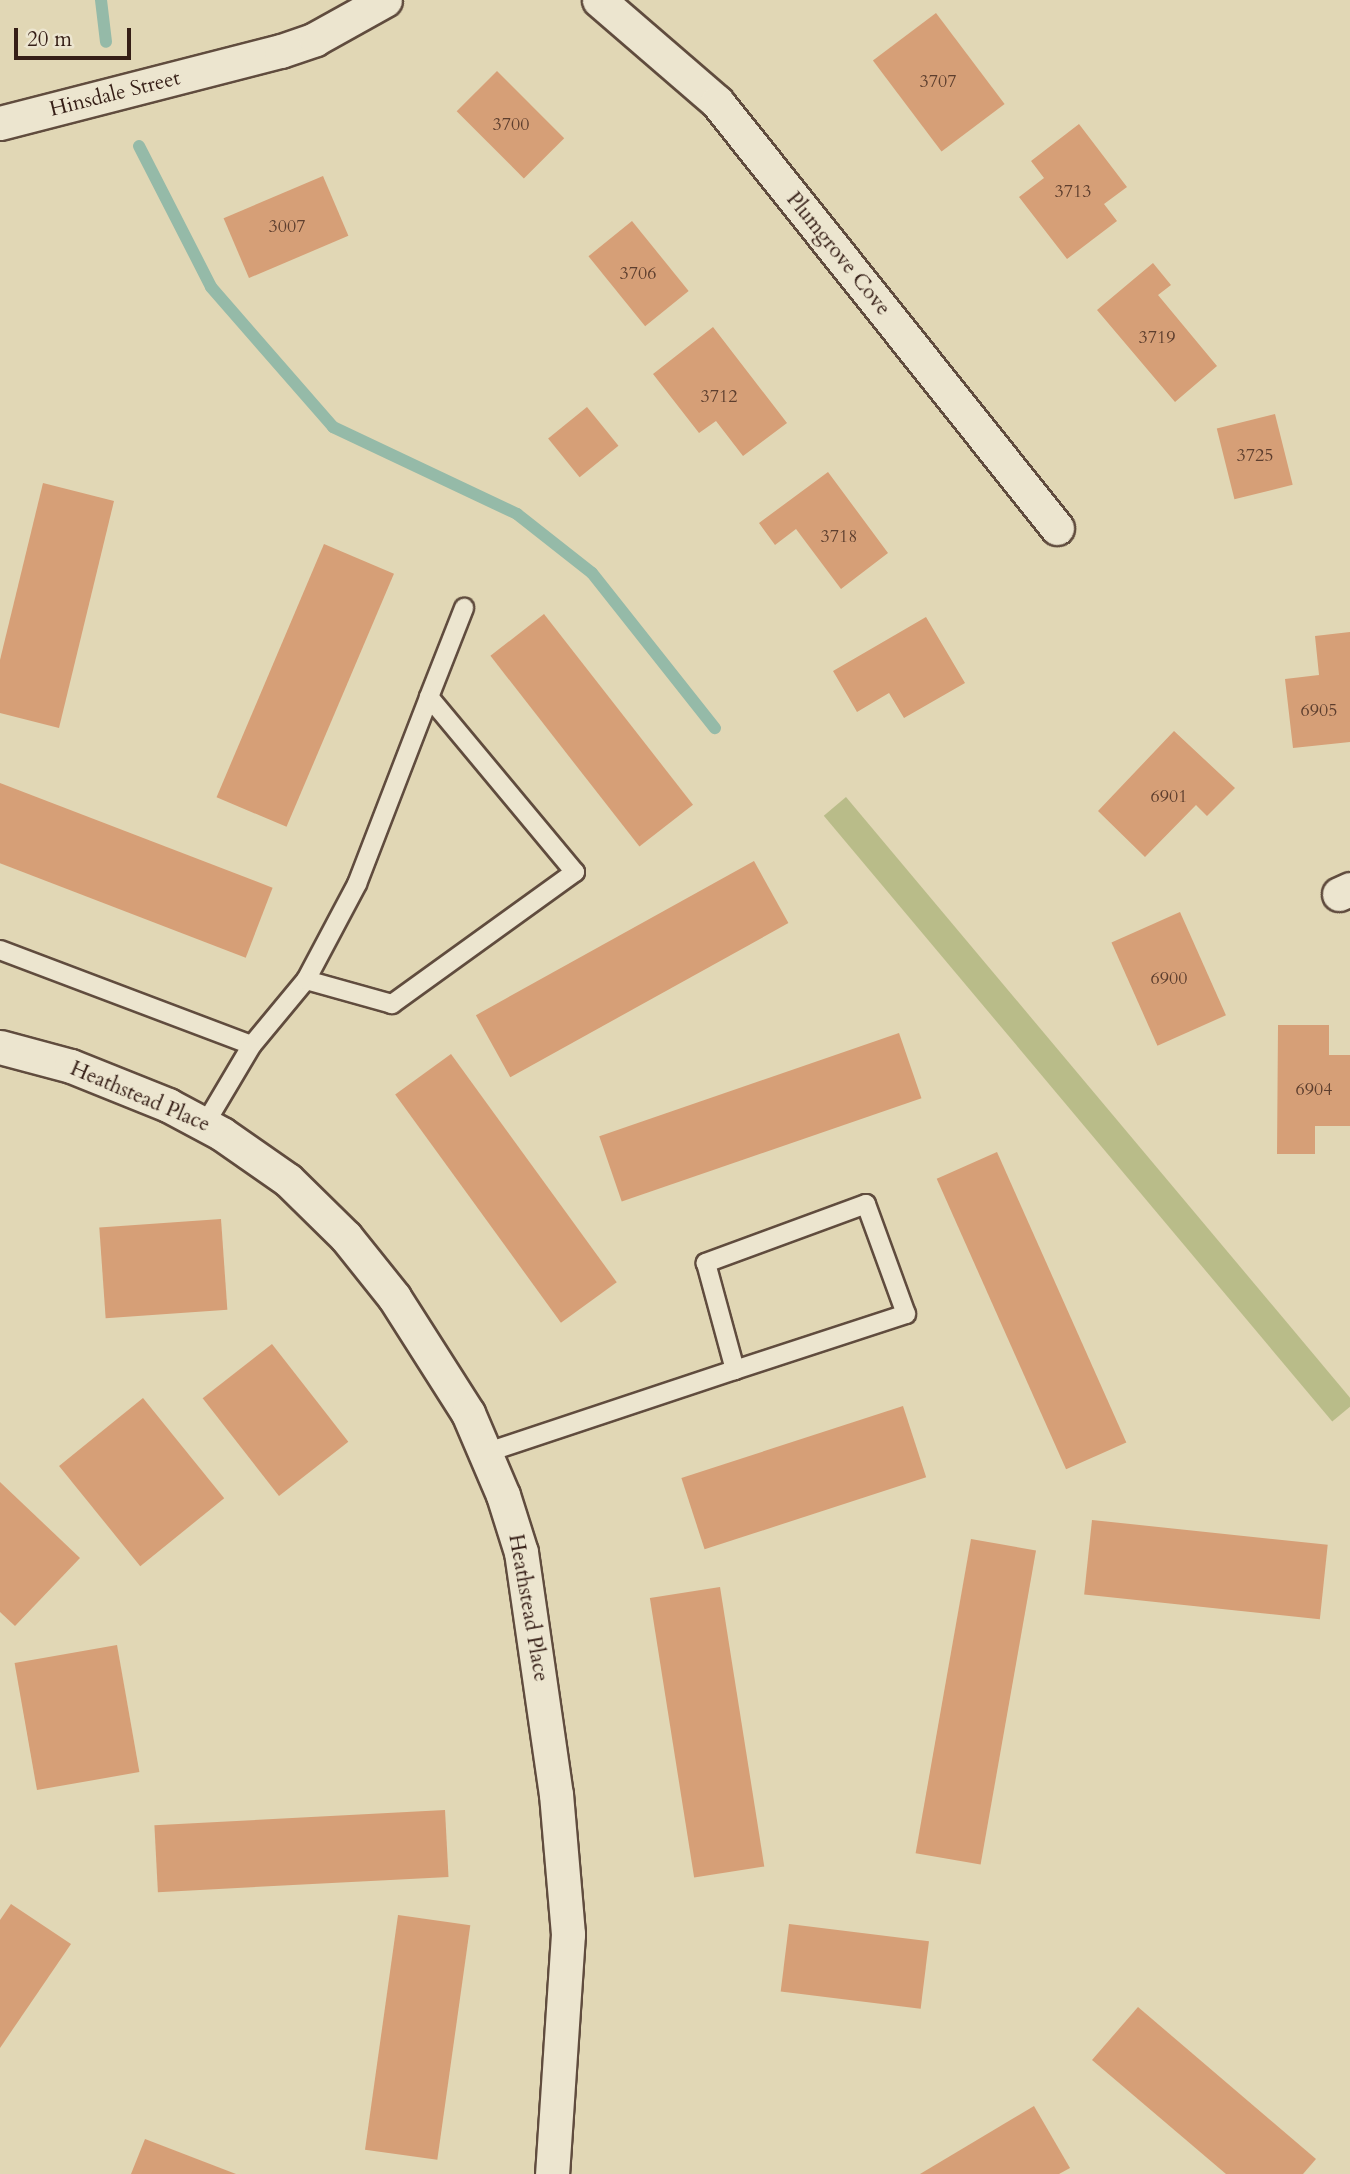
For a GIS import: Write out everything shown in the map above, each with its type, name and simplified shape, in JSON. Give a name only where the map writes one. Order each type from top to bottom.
[{"type":"street","name":"Hinsdale Street","points":[[0,123],[281,51],[315,38],[385,0]]},
{"type":"street","name":"Plumgrove Cove","points":[[599,0],[717,102],[1057,528]]},
{"type":"street","name":"Heathstead Place","points":[[0,1047],[71,1066],[205,1124],[288,1180],[346,1237],[438,1361],[485,1453],[521,1552],[556,1794],[568,1934],[552,2174]]},
{"type":"lane","points":[[205,1124],[252,1045],[306,981],[357,884],[464,608]]},
{"type":"lane","points":[[306,981],[392,1004],[575,872],[429,697]]},
{"type":"lane","points":[[0,950],[252,1045]]},
{"type":"lane","points":[[485,1453],[906,1314],[866,1204],[706,1263],[735,1370]]},
{"type":"green space","points":[[846,797],[1350,1398],[1350,1407],[1332,1422],[824,816]]},
{"type":"building","points":[[936,13],[1005,104],[942,152],[873,61]]},
{"type":"building","points":[[497,71],[564,138],[524,178],[457,111]]},
{"type":"building","points":[[1079,124],[1127,187],[1104,204],[1117,221],[1067,259],[1019,197],[1044,178],[1031,161]]},
{"type":"building","points":[[323,176],[348,236],[249,278],[224,218]]},
{"type":"building","points":[[632,221],[689,291],[645,326],[588,256]]},
{"type":"building","points":[[1153,263],[1171,285],[1158,295],[1217,366],[1175,402],[1097,310]]},
{"type":"building","points":[[713,327],[787,423],[743,456],[716,421],[699,433],[653,374]]},
{"type":"building","points":[[587,407],[618,446],[580,477],[548,438]]},
{"type":"building","points":[[1275,414],[1293,485],[1234,499],[1217,429]]},
{"type":"building","points":[[828,472],[888,553],[841,589],[796,529],[775,545],[759,523]]},
{"type":"building","points":[[43,483],[114,501],[59,728],[0,713],[0,660]]},
{"type":"building","points":[[324,544],[394,574],[287,827],[217,797]]},
{"type":"building","points":[[544,614],[693,805],[639,847],[490,656]]},
{"type":"building","points":[[926,617],[965,683],[904,718],[889,693],[857,712],[833,671]]},
{"type":"building","points":[[1350,632],[1350,742],[1293,748],[1285,679],[1319,675],[1315,636]]},
{"type":"building","points":[[1174,731],[1235,788],[1207,816],[1196,805],[1145,857],[1098,811]]},
{"type":"building","points":[[0,783],[273,888],[246,958],[0,863]]},
{"type":"building","points":[[754,861],[788,923],[510,1077],[476,1015]]},
{"type":"building","points":[[1180,912],[1226,1015],[1157,1046],[1111,943]]},
{"type":"building","points":[[1278,1025],[1329,1025],[1329,1055],[1350,1055],[1350,1126],[1315,1126],[1315,1154],[1277,1154]]},
{"type":"building","points":[[899,1033],[921,1098],[622,1201],[599,1136]]},
{"type":"building","points":[[451,1054],[617,1282],[561,1323],[395,1095]]},
{"type":"building","points":[[997,1152],[1126,1443],[1066,1469],[937,1179]]},
{"type":"building","points":[[221,1219],[227,1310],[106,1318],[99,1228]]},
{"type":"building","points":[[272,1344],[348,1442],[279,1496],[203,1398]]},
{"type":"building","points":[[143,1398],[224,1498],[140,1566],[59,1466]]},
{"type":"building","points":[[903,1406],[926,1477],[705,1549],[681,1478]]},
{"type":"building","points":[[0,1482],[80,1558],[15,1626],[0,1612]]},
{"type":"building","points":[[1092,1520],[1328,1545],[1320,1619],[1084,1595]]},
{"type":"building","points":[[971,1539],[1036,1550],[981,1865],[916,1853]]},
{"type":"building","points":[[720,1587],[764,1867],[694,1878],[650,1598]]},
{"type":"building","points":[[117,1645],[139,1772],[37,1790],[15,1663]]},
{"type":"building","points":[[445,1810],[449,1877],[158,1892],[154,1825]]},
{"type":"building","points":[[11,1904],[71,1944],[0,2048],[0,1920]]},
{"type":"building","points":[[398,1915],[470,1925],[437,2160],[365,2150]]},
{"type":"building","points":[[789,1924],[929,1941],[921,2009],[781,1991]]},
{"type":"building","points":[[1138,2007],[1316,2159],[1303,2174],[1226,2174],[1092,2060]]},
{"type":"building","points":[[1034,2106],[1070,2168],[1059,2174],[920,2174]]},
{"type":"building","points":[[145,2139],[236,2174],[131,2174]]},
{"type":"waterway","points":[[101,0],[106,42]]},
{"type":"waterway","points":[[139,146],[211,287],[333,427],[517,514],[592,573],[715,728]]}]
